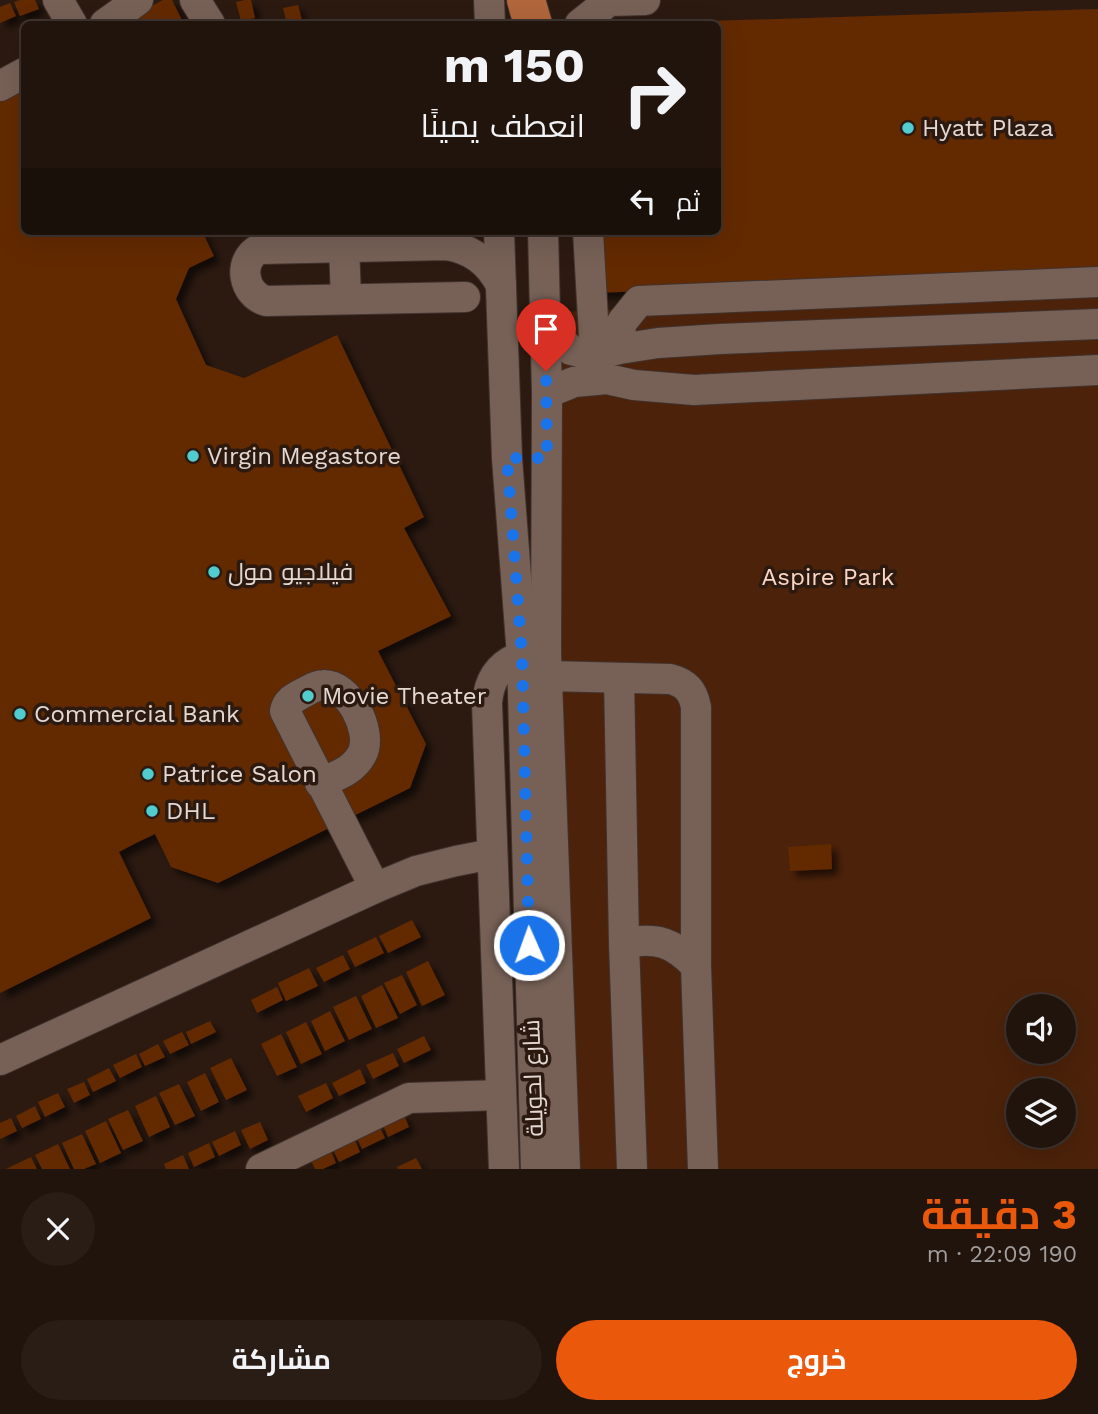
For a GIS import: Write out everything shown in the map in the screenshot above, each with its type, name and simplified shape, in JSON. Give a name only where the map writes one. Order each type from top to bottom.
[{"type":"main road","points":[[526,0],[534,21]]},
{"type":"street","points":[[58,0],[70,21]]},
{"type":"street","points":[[109,21],[138,0]]},
{"type":"street","points":[[195,0],[208,21]]},
{"type":"street","points":[[489,0],[490,21]]},
{"type":"street","points":[[535,21],[536,0]]},
{"type":"street","points":[[580,0],[580,21]]},
{"type":"street","points":[[584,21],[608,0],[645,0]]},
{"type":"street","points":[[0,86],[21,75]]},
{"type":"street","points":[[446,245],[466,235]]},
{"type":"street","name":"شارع لحويلة","points":[[499,235],[507,458],[544,994],[565,1169]]},
{"type":"street","name":"شارع لحويلة","points":[[536,1169],[544,994],[547,676],[547,393],[543,235]]},
{"type":"street","points":[[588,235],[591,300],[607,379],[634,385],[694,390],[1098,370]]},
{"type":"street","points":[[465,298],[266,301],[259,299],[248,289],[247,260],[258,249],[304,239],[344,246],[446,245],[469,251],[479,257],[488,265],[501,285]]},
{"type":"street","points":[[344,246],[346,298]]},
{"type":"street","points":[[602,361],[622,322],[639,302],[1098,282]]},
{"type":"street","points":[[547,393],[574,382],[602,361],[658,343],[1098,324]]},
{"type":"street","points":[[544,327],[571,350],[602,361]]},
{"type":"street","points":[[507,458],[547,458]]},
{"type":"street","points":[[504,1169],[488,692],[491,681],[504,664],[522,656]]},
{"type":"street","points":[[547,676],[670,679],[678,681],[691,691],[695,699],[696,966],[704,1169]]},
{"type":"street","points":[[619,678],[632,1169]]},
{"type":"street","points":[[320,783],[375,888]]},
{"type":"street","points":[[0,1060],[375,888],[416,871],[492,854]]},
{"type":"street","points":[[624,943],[644,939],[664,942],[682,951],[696,966]]},
{"type":"street","points":[[498,987],[512,995],[544,994]]},
{"type":"street","points":[[261,1169],[409,1098],[501,1095]]},
{"type":"green space","name":"Aspire Park","points":[[1098,294],[1098,1169],[575,1169],[551,312]]},
{"type":"building","points":[[35,0],[39,9],[20,16],[14,2]]},
{"type":"building","points":[[163,0],[172,0],[182,21],[123,21]]},
{"type":"building","points":[[251,0],[255,18],[241,21],[236,2]]},
{"type":"building","points":[[10,3],[16,16],[0,23],[0,7]]},
{"type":"building","points":[[298,5],[302,21],[286,21],[283,8]]},
{"type":"building","name":"Hyatt Plaza","points":[[1098,9],[1098,276],[591,293],[589,235],[721,235],[721,21],[708,21]]},
{"type":"building","name":"فيلاجيو مول","points":[[21,76],[21,235],[204,235],[214,256],[189,268],[176,299],[206,365],[244,378],[337,335],[424,517],[404,528],[451,616],[378,651],[426,744],[410,788],[218,883],[171,867],[155,834],[136,843],[119,852],[151,918],[0,993],[0,87]]},
{"type":"building","points":[[831,844],[832,869],[790,871],[788,847]]},
{"type":"building","points":[[412,920],[421,937],[388,953],[379,936]]},
{"type":"building","points":[[376,937],[384,953],[355,967],[347,951]]},
{"type":"building","points":[[343,955],[350,969],[324,982],[316,968]]},
{"type":"building","points":[[428,961],[445,995],[422,1006],[406,972]]},
{"type":"building","points":[[309,968],[318,986],[286,1001],[278,983]]},
{"type":"building","points":[[402,975],[417,1005],[400,1014],[384,983]]},
{"type":"building","points":[[382,985],[398,1018],[376,1028],[361,996]]},
{"type":"building","points":[[277,987],[283,1000],[257,1013],[251,1000]]},
{"type":"building","points":[[356,996],[372,1029],[349,1040],[333,1007]]},
{"type":"building","points":[[330,1011],[345,1041],[325,1051],[311,1021]]},
{"type":"building","points":[[210,1021],[216,1032],[191,1044],[186,1032]]},
{"type":"building","points":[[306,1022],[322,1054],[301,1064],[286,1032]]},
{"type":"building","points":[[182,1032],[189,1045],[170,1054],[163,1041]]},
{"type":"building","points":[[281,1034],[297,1067],[277,1076],[261,1044]]},
{"type":"building","points":[[424,1036],[431,1050],[404,1063],[397,1049]]},
{"type":"building","points":[[158,1044],[165,1057],[145,1066],[139,1054]]},
{"type":"building","points":[[393,1053],[399,1066],[373,1079],[366,1065]]},
{"type":"building","points":[[136,1054],[142,1067],[120,1078],[113,1065]]},
{"type":"building","points":[[231,1058],[247,1090],[226,1100],[210,1068]]},
{"type":"building","points":[[109,1068],[116,1081],[93,1092],[87,1079]]},
{"type":"building","points":[[360,1069],[366,1083],[339,1096],[332,1083]]},
{"type":"building","points":[[205,1073],[219,1102],[201,1111],[187,1082]]},
{"type":"building","points":[[84,1082],[90,1095],[74,1103],[67,1089]]},
{"type":"building","points":[[326,1083],[333,1098],[306,1112],[298,1096]]},
{"type":"building","points":[[179,1084],[195,1116],[175,1125],[159,1093]]},
{"type":"building","points":[[58,1093],[65,1107],[45,1117],[38,1102]]},
{"type":"building","points":[[156,1096],[170,1127],[149,1137],[135,1106]]},
{"type":"building","points":[[35,1106],[41,1119],[22,1128],[16,1116]]},
{"type":"building","points":[[128,1110],[143,1141],[123,1150],[108,1119]]},
{"type":"building","points":[[403,1113],[409,1127],[388,1137],[382,1123]]},
{"type":"building","points":[[11,1118],[17,1131],[0,1139],[0,1123]]},
{"type":"building","points":[[106,1121],[121,1153],[100,1163],[85,1131]]},
{"type":"building","points":[[260,1122],[268,1140],[250,1149],[241,1130]]},
{"type":"building","points":[[379,1125],[385,1138],[362,1149],[356,1136]]},
{"type":"building","points":[[235,1131],[241,1145],[219,1156],[212,1142]]},
{"type":"building","points":[[82,1134],[96,1164],[84,1169],[74,1169],[62,1143]]},
{"type":"building","points":[[354,1138],[360,1152],[339,1162],[332,1148]]},
{"type":"building","points":[[209,1143],[215,1157],[194,1167],[188,1153]]},
{"type":"building","points":[[58,1144],[70,1169],[42,1169],[35,1155]]},
{"type":"building","points":[[330,1149],[336,1163],[323,1169],[315,1169],[310,1158]]},
{"type":"building","points":[[183,1155],[189,1169],[166,1169],[164,1164]]},
{"type":"building","points":[[31,1157],[37,1169],[6,1169]]},
{"type":"building","points":[[416,1158],[422,1169],[398,1169],[397,1167]]},
{"type":"place","name":"Hyatt Plaza","points":[[908,128]]},
{"type":"place","name":"Virgin Megastore","points":[[193,456]]},
{"type":"place","name":"فيلاجيو مول","points":[[214,572]]},
{"type":"place","name":"Movie Theater","points":[[308,696]]},
{"type":"place","name":"Commercial Bank","points":[[20,714]]},
{"type":"place","name":"Patrice Salon","points":[[148,774]]},
{"type":"place","name":"DHL","points":[[152,811]]},
{"type":"route","points":[[529,945],[522,656],[507,458],[547,458],[546,371]]}]
